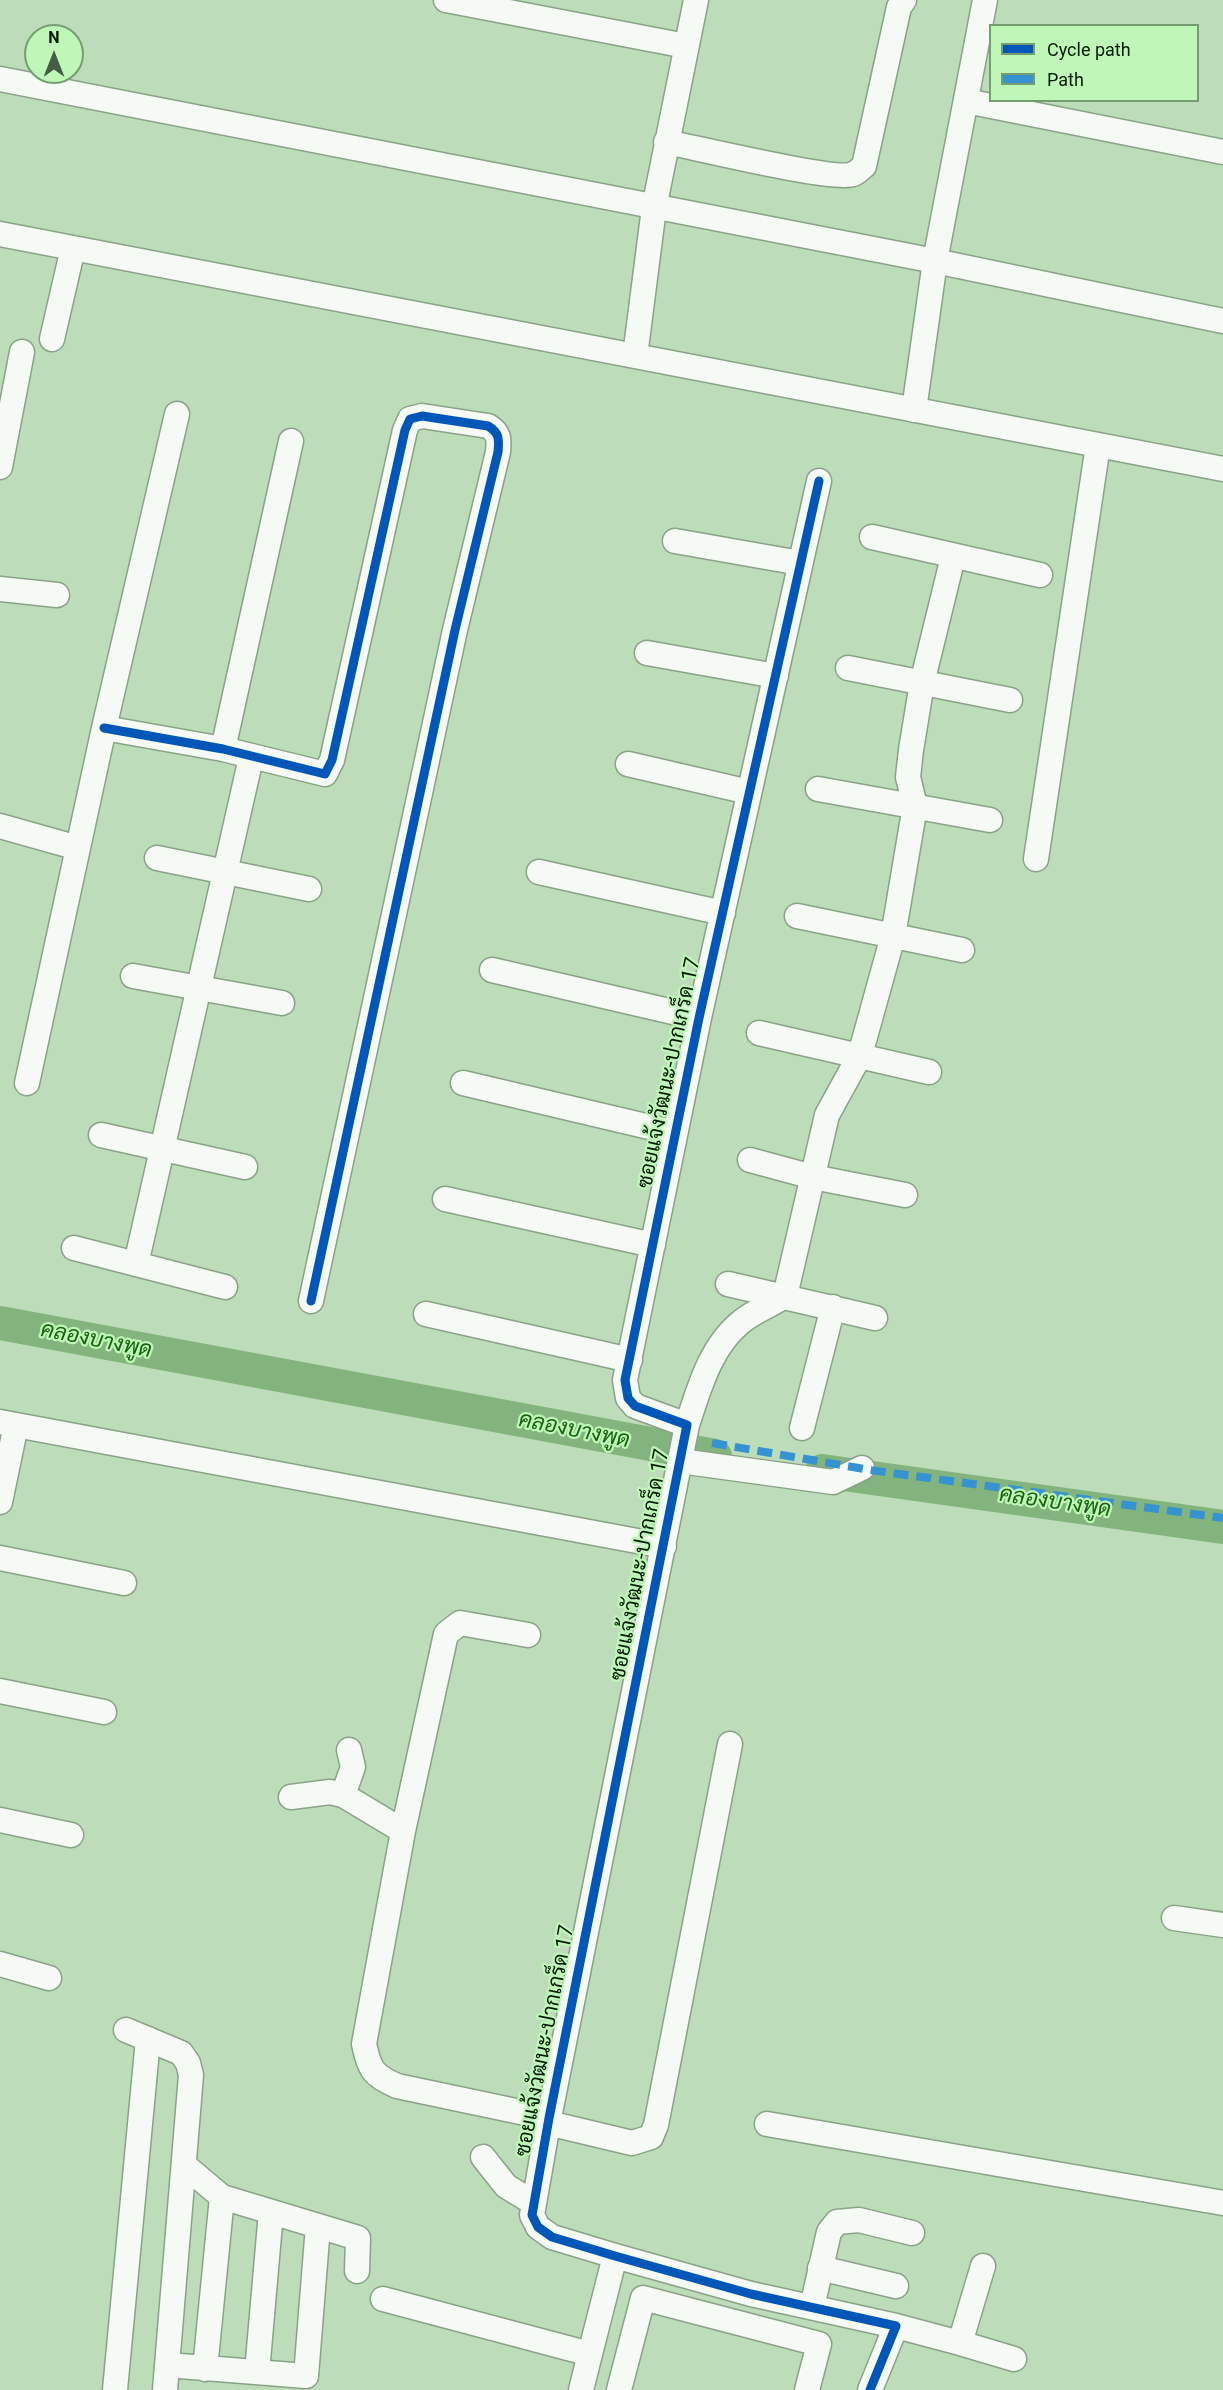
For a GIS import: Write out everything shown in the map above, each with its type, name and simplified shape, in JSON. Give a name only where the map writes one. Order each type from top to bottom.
[{"type":"street","points":[[446,0],[686,46]]},
{"type":"street","points":[[634,356],[654,208],[696,0]]},
{"type":"street","points":[[666,142],[818,173],[852,175],[864,166],[899,7],[904,0]]},
{"type":"street","points":[[914,410],[935,261],[966,101],[979,1]]},
{"type":"street","points":[[0,79],[935,261],[1223,321]]},
{"type":"street","points":[[966,101],[1223,152]]},
{"type":"street","points":[[0,234],[1223,469]]},
{"type":"street","points":[[52,339],[73,248]]},
{"type":"street","points":[[0,467],[4,429],[22,352]]},
{"type":"street","points":[[27,1083],[104,728],[177,414]]},
{"type":"street","points":[[104,728],[223,749],[251,758],[325,774],[332,760],[405,430],[410,419],[422,416],[488,426],[496,431],[499,439],[498,452],[455,630],[311,1300]]},
{"type":"street","points":[[223,749],[291,441]]},
{"type":"street","points":[[1036,859],[1098,445]]},
{"type":"street","name":"ซอยแจ้งวัฒนะ-ปากเกร็ด 17","points":[[819,481],[699,1018],[626,1380],[628,1398],[683,1447],[548,2120],[532,2202],[532,2215],[538,2227],[552,2237],[615,2256],[812,2307],[896,2326],[1014,2359]]},
{"type":"street","points":[[872,537],[953,557],[1040,574]]},
{"type":"street","points":[[675,541],[800,563]]},
{"type":"street","points":[[862,1468],[833,1482],[683,1447],[705,1370],[740,1322],[785,1296],[827,1114],[860,1055],[893,936],[915,806],[908,777],[922,683],[953,557]]},
{"type":"street","points":[[0,589],[57,595]]},
{"type":"street","points":[[647,653],[776,676]]},
{"type":"street","points":[[848,668],[1010,700]]},
{"type":"street","points":[[136,1264],[251,758]]},
{"type":"street","points":[[628,764],[749,792]]},
{"type":"street","points":[[818,789],[990,820]]},
{"type":"street","points":[[0,826],[78,848]]},
{"type":"street","points":[[158,858],[309,889]]},
{"type":"street","points":[[538,872],[723,913]]},
{"type":"street","points":[[797,916],[962,950]]},
{"type":"street","points":[[492,970],[699,1018]]},
{"type":"street","points":[[132,976],[198,990],[282,1003]]},
{"type":"street","points":[[759,1033],[929,1072]]},
{"type":"street","points":[[463,1083],[675,1133]]},
{"type":"street","points":[[101,1135],[245,1167]]},
{"type":"street","points":[[750,1160],[813,1177],[905,1195]]},
{"type":"street","points":[[445,1199],[653,1245]]},
{"type":"street","points":[[74,1248],[225,1287]]},
{"type":"street","points":[[728,1284],[875,1318]]},
{"type":"street","points":[[802,1428],[833,1307]]},
{"type":"street","points":[[426,1314],[630,1360]]},
{"type":"street","points":[[0,1502],[8,1423],[664,1546]]},
{"type":"street","points":[[0,1558],[124,1583]]},
{"type":"street","points":[[528,1635],[460,1623],[446,1634],[403,1831],[364,2044],[368,2062],[376,2076],[397,2086],[548,2120],[632,2143],[651,2137],[658,2114],[730,1744]]},
{"type":"street","points":[[0,1691],[104,1712]]},
{"type":"street","points":[[344,1795],[352,1767],[349,1750]]},
{"type":"street","points":[[291,1797],[330,1792],[344,1795],[403,1831]]},
{"type":"street","points":[[0,1820],[70,1835]]},
{"type":"street","points":[[1174,1918],[1223,1925]]},
{"type":"street","points":[[0,1964],[49,1978]]},
{"type":"street","points":[[126,2030],[180,2053],[190,2069],[165,2390]]},
{"type":"street","points":[[115,2390],[148,2039]]},
{"type":"street","points":[[767,2124],[1223,2203]]},
{"type":"street","points":[[483,2157],[506,2186],[532,2202]]},
{"type":"street","points":[[184,2165],[222,2197],[358,2238],[357,2271]]},
{"type":"street","points":[[205,2368],[222,2197]]},
{"type":"street","points":[[256,2372],[271,2212]]},
{"type":"street","points":[[812,2307],[829,2232],[837,2222],[860,2220],[912,2233]]},
{"type":"street","points":[[167,2365],[306,2376],[318,2226]]},
{"type":"street","points":[[581,2390],[615,2256]]},
{"type":"street","points":[[960,2343],[983,2266]]},
{"type":"street","points":[[820,2268],[896,2286]]},
{"type":"street","points":[[619,2390],[643,2298],[819,2344],[807,2390]]},
{"type":"street","points":[[383,2299],[590,2354]]},
{"type":"street","points":[[870,2390],[896,2326]]},
{"type":"waterway","name":"คลองบางพูด","points":[[0,1323],[715,1456]]},
{"type":"waterway","name":"คลองบางพูด","points":[[822,1471],[1223,1527]]},
{"type":"marked path","points":[[712,1443],[870,1470],[1223,1518]]},
{"type":"cycle path","points":[[104,728],[223,749],[325,774],[332,760],[405,430],[410,419],[422,416],[488,426],[495,431],[498,452],[455,630],[311,1301]]},
{"type":"cycle path","points":[[819,481],[699,1018],[625,1380],[628,1398],[635,1406],[687,1425],[549,2118],[532,2215],[538,2227],[552,2237],[751,2294],[896,2326],[870,2390]]}]
